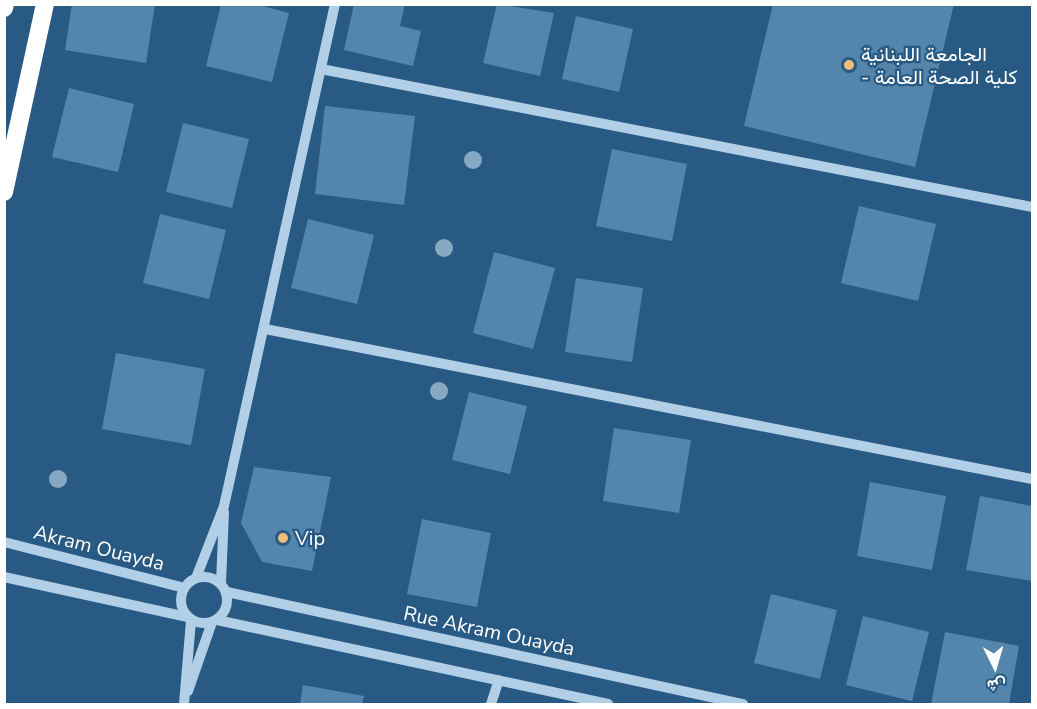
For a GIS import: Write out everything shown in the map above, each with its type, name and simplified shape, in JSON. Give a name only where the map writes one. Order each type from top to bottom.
[{"type":"highway","points":[[4,192],[45,4]]},
{"type":"street","points":[[184,700],[189,618],[182,608],[184,588],[196,578],[224,506],[266,329],[335,4]]},
{"type":"street","points":[[321,69],[1032,207]]},
{"type":"street","points":[[266,329],[1032,479]]},
{"type":"street","points":[[184,700],[214,622],[228,603],[224,588],[224,506]]},
{"type":"street","name":"Akram Ouayda","points":[[4,542],[184,588]]},
{"type":"street","points":[[4,577],[189,618],[499,680],[608,705]]},
{"type":"street","points":[[196,578],[209,577],[224,588]]},
{"type":"street","name":"Rue Akram Ouayda","points":[[224,588],[743,705]]},
{"type":"street","points":[[491,705],[499,680]]},
{"type":"building","points":[[72,4],[155,4],[146,63],[65,50]]},
{"type":"building","points":[[221,4],[255,4],[289,13],[272,82],[206,66]]},
{"type":"building","points":[[354,4],[405,4],[400,26],[421,31],[413,66],[344,50]]},
{"type":"building","points":[[497,4],[554,13],[540,76],[483,63]]},
{"type":"building","name":"الجامعة اللبنانية - كلية الصحة العامة","points":[[773,4],[954,4],[915,167],[744,126]]},
{"type":"building","points":[[576,16],[633,29],[619,92],[562,79]]},
{"type":"building","points":[[69,88],[134,104],[118,172],[52,157]]},
{"type":"building","points":[[325,106],[415,116],[404,205],[315,194]]},
{"type":"building","points":[[183,123],[249,139],[232,208],[166,192]]},
{"type":"building","points":[[612,149],[687,164],[672,241],[596,226]]},
{"type":"building","points":[[859,206],[936,224],[918,301],[841,283]]},
{"type":"building","points":[[160,214],[226,230],[209,299],[143,283]]},
{"type":"building","points":[[308,219],[374,235],[357,304],[291,288]]},
{"type":"building","points":[[494,252],[555,268],[533,349],[473,333]]},
{"type":"building","points":[[576,278],[643,288],[632,362],[565,352]]},
{"type":"building","points":[[116,353],[205,369],[191,445],[102,429]]},
{"type":"building","points":[[469,392],[527,406],[510,474],[452,460]]},
{"type":"building","points":[[614,428],[691,440],[679,513],[603,501]]},
{"type":"building","points":[[254,467],[331,477],[312,571],[262,562],[241,523]]},
{"type":"building","points":[[870,482],[946,496],[932,570],[857,556]]},
{"type":"building","points":[[980,496],[1032,506],[1032,581],[966,570]]},
{"type":"building","points":[[422,519],[491,533],[477,607],[407,594]]},
{"type":"building","points":[[771,594],[837,610],[820,679],[754,663]]},
{"type":"building","points":[[863,616],[929,632],[912,701],[846,685]]},
{"type":"building","points":[[945,632],[1019,646],[1009,704],[931,704]]},
{"type":"building","points":[[303,685],[364,696],[362,704],[300,704]]},
{"type":"place","name":"الجامعة اللبنانية - كلية الصحة العامة","points":[[849,65]]},
{"type":"place","name":"Vip","points":[[283,538]]}]
